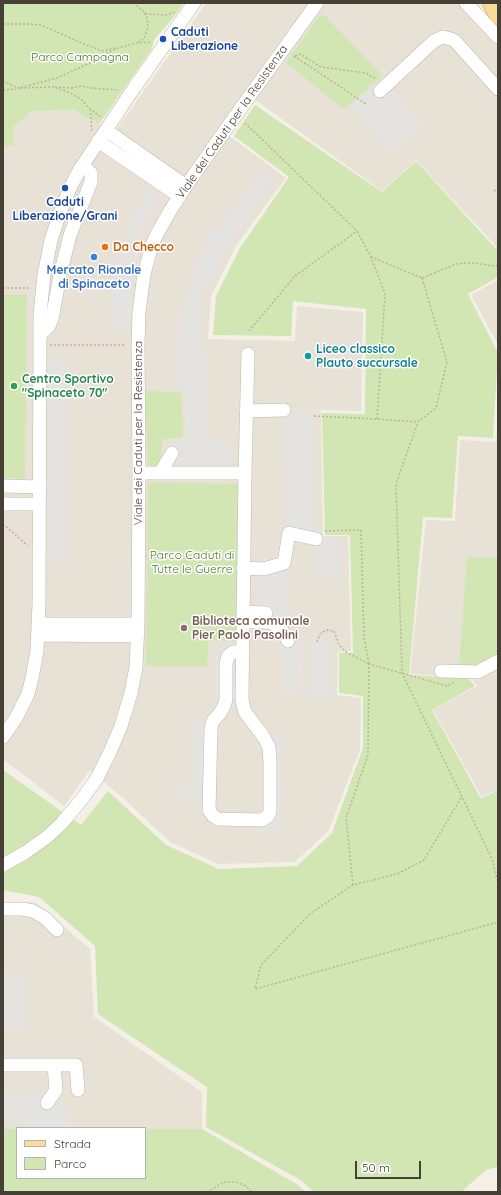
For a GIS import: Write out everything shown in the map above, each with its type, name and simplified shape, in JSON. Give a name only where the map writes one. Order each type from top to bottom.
[{"type":"main road","points":[[491,3],[498,16]]},
{"type":"street","points":[[3,737],[16,718],[28,694],[34,668],[38,630],[43,340],[42,288],[46,261],[54,227],[72,184],[100,131],[194,3]]},
{"type":"street","name":"Viale dei Caduti per la Resistenza","points":[[3,865],[17,858],[41,841],[71,814],[97,778],[121,726],[129,701],[134,676],[137,630],[140,473],[138,346],[140,300],[144,274],[157,234],[182,191],[236,114],[289,52],[317,3]]},
{"type":"street","points":[[466,3],[498,37]]},
{"type":"street","points":[[383,88],[434,41],[447,37],[455,41],[498,89]]},
{"type":"street","points":[[100,131],[182,191]]},
{"type":"street","points":[[43,340],[52,319],[60,275],[70,235],[91,182],[91,173],[83,165]]},
{"type":"street","points":[[242,652],[233,652],[228,656],[226,664],[225,704],[213,721],[211,728],[209,810],[213,816],[218,819],[260,820],[267,818],[270,811],[270,753],[266,741],[247,716],[242,705],[245,473],[239,452],[246,411],[248,354]]},
{"type":"street","points":[[246,411],[284,410]]},
{"type":"street","points":[[160,473],[172,453]]},
{"type":"street","points":[[140,473],[245,473]]},
{"type":"street","points":[[3,486],[40,487]]},
{"type":"street","points":[[3,504],[39,504]]},
{"type":"street","points":[[243,568],[264,569],[284,563],[289,533],[321,535]]},
{"type":"street","points":[[243,617],[266,613]]},
{"type":"street","points":[[243,617],[274,624],[282,630],[288,642]]},
{"type":"street","points":[[38,630],[137,630]]},
{"type":"street","points":[[441,671],[478,672],[498,661]]},
{"type":"street","points":[[3,909],[22,909],[33,911],[45,918],[57,930]]},
{"type":"street","points":[[3,1065],[77,1066],[78,1090]]},
{"type":"street","points":[[47,1103],[56,1090],[54,1066]]},
{"type":"path","points":[[132,3],[146,14],[168,15],[176,11]]},
{"type":"path","points":[[3,24],[41,25],[102,51],[136,43],[144,39],[148,26],[147,18],[143,11]]},
{"type":"path","points":[[136,43],[154,42]]},
{"type":"path","points":[[3,81],[18,88],[57,78],[99,59],[101,56],[118,48]]},
{"type":"path","points":[[289,52],[300,54],[321,67],[366,73],[383,88]]},
{"type":"path","points":[[289,52],[366,104]]},
{"type":"path","points":[[3,90],[18,88],[72,88],[82,86],[114,91],[120,90]]},
{"type":"path","points":[[54,87],[70,92],[81,99],[90,109],[100,131]]},
{"type":"path","points":[[90,109],[100,131]]},
{"type":"path","points":[[236,114],[357,231],[371,257],[385,294],[377,419]]},
{"type":"path","points":[[494,191],[498,189]]},
{"type":"path","points":[[249,331],[295,276],[357,231]]},
{"type":"path","points":[[371,257],[422,278],[463,262],[498,266]]},
{"type":"path","points":[[422,278],[447,362],[436,408],[418,422],[396,484],[402,673],[492,859],[498,883]]},
{"type":"path","points":[[3,288],[42,288]]},
{"type":"path","points":[[43,340],[138,346]]},
{"type":"path","points":[[314,416],[418,422]]},
{"type":"path","points":[[3,524],[39,555]]},
{"type":"path","points":[[321,535],[361,530],[364,638],[369,664],[368,755],[346,818],[353,885]]},
{"type":"path","points":[[317,642],[320,634],[326,630],[334,631],[339,645],[346,652],[369,664],[402,673]]},
{"type":"path","points":[[461,797],[424,860],[397,874],[353,885],[311,913],[261,965],[255,989],[498,922]]},
{"type":"path","points":[[207,1192],[224,1182],[236,1182],[246,1186],[252,1192]]},
{"type":"shaded area","points":[[206,3],[465,3],[498,37],[498,245],[496,246],[416,160],[382,191],[250,96],[224,132],[286,178],[237,244],[211,296],[208,339],[295,341],[297,306],[363,312],[361,411],[321,410],[323,536],[348,536],[351,651],[338,652],[337,695],[361,698],[360,749],[329,830],[295,862],[218,864],[170,842],[123,798],[90,770],[64,806],[3,759],[3,146],[14,146],[13,127],[32,111],[74,110],[114,133]]},
{"type":"shaded area","points":[[383,76],[424,125],[391,154],[349,105]]},
{"type":"shaded area","points":[[260,170],[273,179],[263,191],[266,195],[233,240],[202,297],[199,347],[208,348],[208,439],[232,439],[232,464],[172,464],[172,439],[187,439],[184,390],[177,389],[178,308],[186,304],[196,259],[213,226],[218,230]]},
{"type":"shaded area","points":[[148,189],[161,198],[149,215],[139,235],[144,239],[138,256],[131,295],[129,332],[108,331],[110,289],[118,253],[130,220]]},
{"type":"shaded area","points":[[498,280],[498,344],[471,295]]},
{"type":"shaded area","points":[[68,359],[68,562],[48,562],[49,360]]},
{"type":"shaded area","points":[[284,410],[314,410],[316,531],[289,533],[289,616],[267,616],[258,609],[256,575],[264,574],[263,556],[277,556],[278,525],[285,525]]},
{"type":"shaded area","points":[[498,421],[498,789],[482,797],[433,710],[477,686],[471,677],[410,674],[426,520],[455,521],[460,440],[496,442]]},
{"type":"shaded area","points":[[316,539],[339,539],[340,578],[316,579]]},
{"type":"shaded area","points":[[281,641],[303,642],[301,695],[281,695]]},
{"type":"shaded area","points":[[308,642],[332,642],[332,698],[309,699]]},
{"type":"shaded area","points":[[214,643],[251,643],[250,712],[214,711]]},
{"type":"shaded area","points":[[190,723],[210,723],[209,803],[173,802],[173,787],[189,787]]},
{"type":"shaded area","points":[[264,733],[284,734],[283,834],[263,834]]},
{"type":"shaded area","points":[[3,902],[35,902],[90,949],[94,1017],[202,1092],[202,1129],[146,1129],[146,1127],[16,1127],[16,1129],[3,1129]]},
{"type":"shaded area","points":[[3,973],[26,973],[26,1030],[3,1030]]},
{"type":"shaded area","points":[[3,1093],[58,1093],[74,1117],[68,1127],[27,1127],[24,1123],[3,1122]]},
{"type":"green space","name":"Parco Campagna","points":[[3,3],[184,3],[154,40],[152,49],[99,124],[74,110],[32,111],[13,127],[14,146],[3,146]]},
{"type":"green space","points":[[322,13],[383,76],[343,109],[286,62]]},
{"type":"green space","points":[[255,105],[382,192],[416,161],[495,248],[498,246],[498,277],[468,294],[498,353],[493,438],[458,436],[452,518],[423,517],[409,675],[468,678],[475,686],[432,710],[481,799],[498,790],[498,1167],[486,1170],[461,1192],[314,1192],[302,1181],[206,1127],[207,1087],[98,1014],[95,946],[39,897],[3,890],[3,770],[81,825],[108,791],[166,845],[219,869],[297,866],[332,833],[363,748],[363,696],[339,693],[339,653],[353,653],[350,535],[325,535],[322,413],[365,414],[366,309],[293,301],[291,336],[213,335],[216,296],[240,248],[289,177],[234,136]]},
{"type":"green space","name":"Centro Sportivo \"Spinaceto 70\"","points":[[3,295],[27,295],[25,478],[3,478]]},
{"type":"green space","points":[[145,391],[181,392],[183,437],[163,439],[159,469],[148,469]]},
{"type":"green space","name":"Parco Caduti di Tutte le Guerre","points":[[148,482],[238,484],[236,641],[208,641],[207,666],[146,666]]},
{"type":"green space","points":[[467,557],[498,558],[498,653],[475,667],[459,668]]},
{"type":"green space","points":[[3,1129],[16,1129],[16,1179],[146,1179],[146,1129],[202,1129],[298,1185],[306,1192],[3,1192]]},
{"type":"place","name":"Caduti Liberazione","points":[[163,39]]},
{"type":"place","name":"Caduti Liberazione/Grani","points":[[65,188]]},
{"type":"place","name":"Da Checco","points":[[105,247]]},
{"type":"place","name":"Mercato Rionale di Spinaceto","points":[[94,257]]},
{"type":"place","name":"Liceo classico Plauto succursale","points":[[308,356]]},
{"type":"place","name":"Centro Sportivo \"Spinaceto 70\"","points":[[14,386]]},
{"type":"place","name":"Biblioteca comunale Pier Paolo Pasolini","points":[[184,628]]}]
